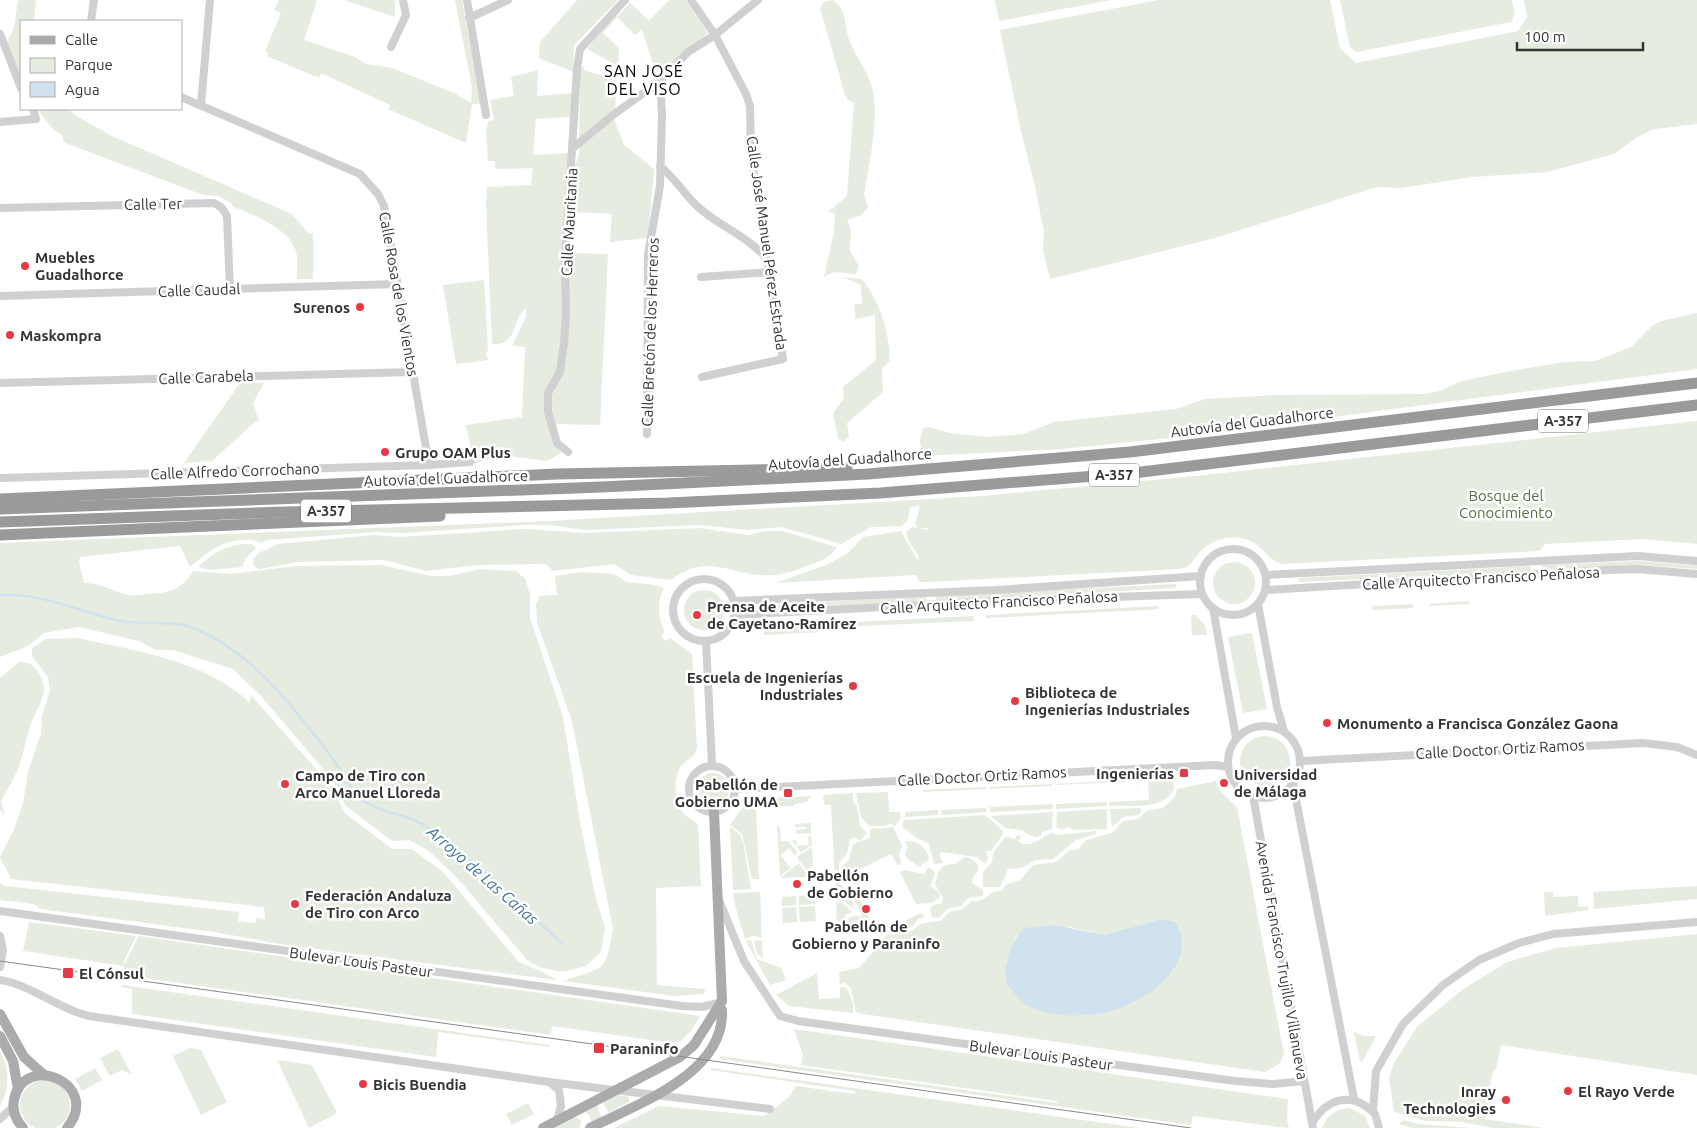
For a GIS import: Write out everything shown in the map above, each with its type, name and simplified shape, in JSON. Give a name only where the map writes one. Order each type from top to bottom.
[{"type":"highway","points":[[1616,392],[1697,378]]},
{"type":"highway","name":"Autovía del Guadalhorce","points":[[0,509],[616,486],[868,474],[1130,452],[1697,383]]},
{"type":"highway","name":"Autovía del Guadalhorce","points":[[0,522],[277,512],[652,503],[880,494],[1133,474],[1697,405]]},
{"type":"highway","points":[[0,498],[557,474],[961,466]]},
{"type":"highway","points":[[0,535],[362,520],[652,503]]},
{"type":"main road","points":[[590,1128],[654,1095],[696,1069],[712,1049],[719,1032],[722,1006],[714,812]]},
{"type":"main road","points":[[543,1128],[687,1051],[722,1006]]},
{"type":"main road","points":[[0,1014],[24,1057],[43,1074]]},
{"type":"main road","points":[[0,1036],[13,1061],[18,1089],[13,1107],[15,1117],[23,1128]]},
{"type":"main road","points":[[18,1089],[29,1079],[43,1074],[56,1076],[66,1083],[73,1093],[76,1105],[74,1117],[67,1128]]},
{"type":"street","points":[[91,20],[94,0]]},
{"type":"street","points":[[201,105],[210,0]]},
{"type":"street","points":[[391,47],[406,15],[403,0]]},
{"type":"street","points":[[467,0],[486,115]]},
{"type":"street","points":[[469,18],[508,0]]},
{"type":"street","name":"Calle Mauritania","points":[[568,452],[557,444],[548,412],[548,393],[560,372],[564,344],[566,315],[565,261],[580,49],[625,0]]},
{"type":"street","name":"Calle José Manuel Pérez Estrada","points":[[691,0],[714,35],[746,94],[750,106],[751,156],[783,359],[702,377]]},
{"type":"street","points":[[574,148],[613,114],[660,81],[688,52],[714,35],[758,0]]},
{"type":"street","points":[[1,34],[6,52],[20,86]]},
{"type":"street","name":"Calle Bretón de los Herreros","points":[[647,434],[648,254],[660,186],[662,114],[660,81]]},
{"type":"street","name":"Calle Rosa de los Vientos","points":[[182,97],[360,174],[378,194],[384,206],[430,465]]},
{"type":"street","points":[[0,122],[36,119],[33,110]]},
{"type":"street","points":[[660,166],[698,207],[758,248],[767,259]]},
{"type":"street","name":"Calle Ter","points":[[0,208],[214,203],[222,207],[227,216],[230,290]]},
{"type":"street","points":[[700,277],[770,272]]},
{"type":"street","name":"Calle Caudal","points":[[0,296],[397,284]]},
{"type":"street","name":"Calle Carabela","points":[[0,383],[412,372]]},
{"type":"street","name":"Calle Alfredo Corrochano","points":[[0,478],[430,465],[470,462]]},
{"type":"street","points":[[1212,608],[1231,615],[1241,614],[1258,604],[1266,590],[1266,575],[1256,558],[1238,549],[1218,553],[1210,559],[1201,576],[1202,594],[1212,608],[1236,738]]},
{"type":"street","name":"Calle Arquitecto Francisco Peñalosa","points":[[1266,575],[1638,556],[1697,561]]},
{"type":"street","name":"Calle Arquitecto Francisco Peñalosa","points":[[1266,590],[1618,570],[1697,574]]},
{"type":"street","name":"Calle Arquitecto Francisco Peñalosa","points":[[734,601],[1006,589],[1201,576]]},
{"type":"street","points":[[712,580],[722,585],[734,601],[735,615],[727,631],[720,637],[706,641],[693,639],[684,634],[677,626],[674,616],[676,596],[692,582],[712,580]]},
{"type":"street","name":"Calle Arquitecto Francisco Peñalosa","points":[[735,615],[996,601],[1202,594]]},
{"type":"street","points":[[1258,604],[1277,707],[1284,731],[1296,744],[1301,761],[1299,773],[1293,784],[1275,796],[1253,796],[1236,785],[1228,767],[1231,747],[1236,738],[1244,731],[1264,725],[1284,731]]},
{"type":"street","points":[[706,641],[712,765]]},
{"type":"street","name":"Calle Doctor Ortiz Ramos","points":[[1301,761],[1634,743],[1677,747],[1697,755]]},
{"type":"street","points":[[712,765],[718,766],[731,775],[735,789],[729,804],[714,812],[700,809],[690,797],[688,790],[689,783],[697,770],[712,765]]},
{"type":"street","name":"Calle Doctor Ortiz Ramos","points":[[735,789],[1176,766],[1228,767]]},
{"type":"street","points":[[1293,784],[1354,1100]]},
{"type":"street","name":"Avenida Francisco Trujillo Villanueva","points":[[1253,796],[1312,1126]]},
{"type":"street","name":"Bulevar Louis Pasteur","points":[[718,896],[744,961],[780,1016],[798,1021],[1235,1081],[1273,1084],[1304,1081]]},
{"type":"street","name":"Bulevar Louis Pasteur","points":[[0,911],[682,1006],[722,1006]]},
{"type":"street","points":[[1379,1128],[1373,1111],[1376,1071],[1403,1024],[1442,985],[1479,960],[1519,943],[1553,934],[1697,922]]},
{"type":"street","points":[[0,936],[3,950],[0,966]]},
{"type":"street","points":[[0,980],[13,983],[72,1012],[89,1016],[549,1082],[770,1109]]},
{"type":"street","points":[[549,1082],[559,1090],[561,1106],[557,1121]]},
{"type":"street","points":[[1312,1126],[1318,1113],[1338,1101],[1354,1100],[1373,1111]]},
{"type":"street","points":[[0,1120],[13,1107]]},
{"type":"green space","points":[[18,0],[36,0],[34,20],[20,20],[20,76],[7,43],[14,27]]},
{"type":"green space","points":[[279,0],[317,0],[304,40],[355,57],[366,64],[392,68],[454,93],[471,103],[472,87],[455,0],[462,0],[481,104],[472,104],[466,143],[388,109],[390,105],[321,73],[319,78],[267,56],[268,52],[265,51],[281,13],[274,10]]},
{"type":"green space","points":[[344,0],[395,0],[395,17]]},
{"type":"green space","points":[[577,0],[618,0],[574,45],[573,72],[539,58],[540,42]]},
{"type":"green space","points":[[669,0],[686,0],[708,33],[662,73],[654,67],[642,29],[635,35],[617,17],[630,3],[649,21]]},
{"type":"green space","points":[[833,0],[844,14],[850,42],[870,81],[875,112],[873,141],[864,195],[868,207],[862,215],[847,220],[851,230],[850,251],[859,266],[856,274],[834,272],[824,277],[834,232],[835,213],[828,212],[847,196],[854,103],[848,100],[845,95],[820,8],[824,2]]},
{"type":"green space","points":[[995,0],[1111,0],[999,21]]},
{"type":"green space","points":[[1159,0],[1330,0],[1340,48],[1356,63],[1518,31],[1527,17],[1524,0],[1697,0],[1697,124],[1654,129],[1636,138],[1614,154],[1547,172],[1472,177],[1401,188],[1377,187],[1215,238],[1050,279],[1043,250],[1044,232],[1034,182],[1021,131],[1000,30]]},
{"type":"green space","points":[[1340,0],[1512,0],[1515,14],[1511,22],[1356,52],[1350,47]]},
{"type":"green space","points":[[613,14],[617,17],[603,33],[619,48],[618,66],[587,49]]},
{"type":"green space","points":[[584,66],[584,70],[616,80],[615,122],[624,145],[654,169],[648,238],[610,242],[612,214],[576,212],[574,170],[579,154],[580,69]]},
{"type":"green space","points":[[538,70],[537,96],[572,93],[571,117],[536,119],[533,155],[569,153],[562,284],[564,319],[558,382],[563,371],[568,339],[568,253],[608,254],[600,425],[556,424],[555,445],[561,453],[547,461],[500,455],[474,464],[466,425],[522,417],[525,347],[512,346],[526,317],[526,308],[521,313],[514,331],[507,341],[492,344],[486,205],[487,187],[531,185],[533,168],[495,169],[495,161],[488,161],[486,132],[488,121],[494,120],[490,100],[514,96],[511,77]]},
{"type":"green space","points":[[38,110],[69,110],[112,136],[292,214],[308,233],[312,234],[313,231],[313,279],[297,279],[296,251],[292,242],[278,228],[232,206],[233,204],[218,196],[203,195],[68,144],[63,141],[63,136],[52,128]]},
{"type":"green space","points":[[843,277],[861,279],[873,296],[886,328],[890,361],[882,368],[883,392],[847,423],[849,437],[843,442],[838,438],[833,413],[844,398],[843,387],[876,360],[875,315],[855,319],[855,304],[862,304],[861,285]]},
{"type":"green space","points":[[484,280],[488,349],[486,355],[489,360],[456,364],[443,285]]},
{"type":"green space","points":[[1697,313],[1697,369],[1189,436],[1062,449],[922,456],[920,440],[923,428],[929,427],[949,433],[987,437],[1023,434],[1054,422],[1176,409],[1205,399],[1275,395],[1424,394],[1439,391],[1462,381],[1511,371],[1565,362],[1595,361],[1631,347],[1652,326],[1661,321]]},
{"type":"green space","points":[[240,383],[264,383],[253,403],[259,421],[255,422],[212,461],[184,463]]},
{"type":"green space","name":"Bosque del Conocimiento","points":[[1697,421],[1697,544],[1644,539],[1545,544],[1539,551],[1282,564],[1273,560],[1253,542],[1242,538],[1228,538],[1209,544],[1189,565],[1179,569],[927,582],[919,582],[916,575],[775,583],[826,565],[848,553],[863,537],[901,531],[918,561],[919,556],[906,534],[913,527],[918,528],[915,524],[920,506],[910,507],[908,520],[902,526],[871,527],[841,544],[781,527],[748,530],[700,525],[585,530],[549,525],[525,525],[402,533],[376,532],[267,540],[260,543],[251,540],[233,541],[208,553],[190,567],[180,546],[80,557],[79,563],[84,583],[96,584],[128,595],[162,593],[174,589],[184,582],[193,571],[231,574],[298,566],[381,565],[431,576],[449,576],[481,569],[516,571],[525,579],[530,594],[530,618],[563,717],[580,822],[596,899],[605,927],[601,952],[586,966],[567,971],[542,968],[527,960],[460,881],[429,851],[409,840],[392,841],[345,805],[334,782],[262,697],[233,669],[173,650],[156,650],[139,641],[79,627],[44,633],[28,646],[0,657],[0,543],[549,521],[982,496],[1195,476]]},
{"type":"green space","points":[[699,528],[748,535],[765,531],[782,531],[837,547],[831,554],[821,560],[781,574],[757,575],[709,566],[685,571],[671,580],[631,575],[614,564],[553,571],[546,564],[479,565],[426,571],[384,560],[298,562],[259,569],[254,566],[253,559],[259,553],[278,544],[375,535],[400,537],[524,529],[586,533]]},
{"type":"green space","points":[[251,544],[256,548],[246,558],[242,567],[211,570],[199,566],[210,557],[230,546]]},
{"type":"green space","points":[[1638,561],[1697,565],[1697,569],[1638,565],[1542,570],[1541,565]]},
{"type":"green space","points":[[1238,562],[1246,565],[1252,571],[1255,583],[1252,595],[1246,601],[1230,604],[1222,601],[1216,595],[1213,579],[1216,571],[1222,565]]},
{"type":"green space","points":[[1531,566],[1531,571],[1299,582],[1299,578]]},
{"type":"green space","points":[[582,572],[614,574],[627,582],[664,588],[659,605],[659,616],[665,632],[661,635],[665,641],[670,638],[692,654],[697,748],[693,756],[679,770],[676,790],[681,810],[698,824],[701,886],[656,888],[657,985],[705,989],[704,994],[675,996],[563,981],[600,967],[608,955],[613,929],[572,721],[537,623],[536,604],[540,596],[557,595],[555,576]]},
{"type":"green space","points":[[1176,584],[1176,588],[936,601],[936,596]]},
{"type":"green space","points":[[708,590],[715,593],[721,599],[724,610],[723,618],[715,627],[708,630],[700,630],[693,627],[685,618],[684,606],[687,599],[696,591]]},
{"type":"green space","points":[[926,596],[926,601],[754,610],[753,606]]},
{"type":"green space","points":[[1469,601],[1470,604],[1430,606],[1429,604]]},
{"type":"green space","points":[[1413,604],[1413,608],[1373,610],[1372,606]]},
{"type":"green space","points":[[1159,606],[1159,609],[1145,610],[986,618],[986,615]]},
{"type":"green space","points":[[1191,615],[1195,615],[1205,625],[1207,635],[1192,635]]},
{"type":"green space","points":[[973,616],[974,621],[838,627],[838,623]]},
{"type":"green space","points":[[819,624],[820,632],[764,635],[764,626]]},
{"type":"green space","points":[[1252,633],[1267,709],[1243,713],[1228,637]]},
{"type":"green space","points":[[77,638],[169,659],[212,677],[232,688],[250,703],[251,695],[330,785],[345,813],[392,849],[412,849],[443,872],[518,961],[556,980],[286,945],[214,932],[40,909],[34,904],[0,900],[0,883],[5,886],[239,912],[238,921],[256,923],[256,918],[265,919],[264,907],[11,879],[0,857],[14,829],[23,804],[28,772],[41,734],[42,716],[50,691],[48,677],[32,656],[32,648],[46,639]]},
{"type":"green space","points":[[19,662],[29,663],[36,669],[41,677],[44,691],[30,726],[18,768],[1,801],[5,815],[0,810],[0,678]]},
{"type":"green space","points":[[1260,736],[1270,736],[1283,743],[1290,756],[1290,766],[1283,779],[1270,786],[1260,786],[1251,782],[1244,775],[1240,766],[1240,756],[1244,747],[1251,740]]},
{"type":"green space","points":[[713,773],[719,774],[724,778],[728,783],[728,795],[724,800],[719,804],[713,805],[707,804],[702,800],[698,795],[697,789],[698,783],[702,778],[707,774]]},
{"type":"green space","points":[[1170,778],[1173,781],[1174,788],[1170,795],[1155,804],[1110,806],[1109,802],[1149,800],[1148,779]]},
{"type":"green space","points":[[1142,779],[1143,781],[1055,785],[1055,784]]},
{"type":"green space","points":[[1216,781],[1221,792],[1237,807],[1284,1054],[1279,1064],[1265,1072],[856,1013],[851,988],[845,983],[840,984],[839,972],[859,968],[887,935],[909,932],[923,923],[940,921],[951,911],[961,910],[971,902],[982,900],[993,892],[1001,891],[1007,884],[1020,880],[1033,865],[1056,862],[1069,851],[1078,849],[1086,840],[1112,833],[1123,821],[1138,819],[1148,810],[1163,808],[1175,797],[1177,789]],"holes":[[[1161,919],[1174,970],[1136,999],[1116,1009],[1093,1015],[1006,962],[1016,937],[1069,927],[1105,935]]]},
{"type":"green space","points":[[1052,784],[1052,786],[989,789],[989,787]]},
{"type":"green space","points":[[986,787],[986,789],[923,792],[923,790]]},
{"type":"green space","points":[[888,792],[889,812],[900,812],[901,817],[895,826],[890,823],[885,826],[869,826],[861,817],[856,793]]},
{"type":"green space","points":[[853,793],[853,802],[857,806],[860,826],[867,833],[860,841],[854,837],[850,840],[847,853],[839,863],[839,883],[851,896],[854,909],[844,901],[836,900],[831,805],[824,805],[823,795]]},
{"type":"green space","points":[[811,796],[807,802],[794,804],[794,806],[770,807],[769,798]]},
{"type":"green space","points":[[761,798],[762,808],[756,808],[759,879],[752,879],[742,834],[730,825],[748,800]]},
{"type":"green space","points":[[1107,802],[1107,806],[1056,809],[1056,804]]},
{"type":"green space","points":[[1053,804],[1053,809],[990,812],[990,807]]},
{"type":"green space","points":[[986,808],[987,812],[942,815],[941,810]]},
{"type":"green space","points":[[1140,808],[1142,811],[1138,815],[1123,817],[1112,827],[1111,809]]},
{"type":"green space","points":[[1107,809],[1107,829],[1075,830],[1068,827],[1062,830],[1056,827],[1057,812]]},
{"type":"green space","points":[[938,810],[938,815],[905,817],[905,812]]},
{"type":"green space","points":[[1053,812],[1052,829],[1042,832],[1041,836],[1034,837],[1021,830],[1005,828],[991,816]]},
{"type":"green space","points":[[985,815],[1003,831],[1003,834],[991,851],[986,851],[988,859],[985,864],[977,857],[941,852],[939,855],[943,863],[934,864],[929,844],[915,837],[902,826],[904,820]]},
{"type":"green space","points":[[811,823],[811,833],[796,834],[796,830],[806,829],[806,827],[795,827],[795,824]]},
{"type":"green space","points":[[777,825],[780,828],[781,841],[788,841],[798,853],[795,855],[789,848],[781,855],[790,868],[780,876]]},
{"type":"green space","points":[[730,827],[740,835],[743,842],[751,889],[733,890]]},
{"type":"green space","points":[[893,827],[902,846],[899,855],[901,862],[898,866],[891,854],[848,875],[851,883],[846,883],[842,873],[843,865],[849,860],[853,844],[870,838],[870,830],[873,828]]},
{"type":"green space","points":[[1096,831],[1096,834],[1076,840],[1053,859],[1036,860],[1022,868],[1008,869],[1000,887],[983,887],[983,872],[992,862],[993,853],[1006,836],[1015,839],[1016,836],[1020,835],[1021,839],[1018,841],[1031,844],[1051,833],[1060,835]]},
{"type":"green space","points":[[808,836],[811,836],[812,845],[801,852],[792,841],[796,840],[797,846],[809,845]]},
{"type":"green space","points":[[907,841],[919,844],[926,852],[929,859],[919,867],[906,858],[905,853],[908,847],[905,843]]},
{"type":"green space","points":[[812,847],[813,866],[807,871],[797,857]]},
{"type":"green space","points":[[965,857],[977,863],[978,871],[973,877],[972,883],[983,890],[983,896],[968,898],[961,906],[947,909],[939,918],[932,917],[930,909],[933,905],[941,904],[943,898],[935,884],[939,871],[945,865],[955,864]]},
{"type":"green space","points":[[799,863],[808,877],[780,878]]},
{"type":"green space","points":[[928,868],[931,868],[935,874],[930,886],[939,892],[940,897],[932,903],[916,904],[900,872],[904,870],[924,874]]},
{"type":"green space","points":[[1697,886],[1697,899],[1594,909],[1593,892]]},
{"type":"green space","points":[[854,889],[873,925],[848,926],[849,918],[854,916],[862,917],[851,891]]},
{"type":"green space","points":[[760,892],[762,938],[753,936],[745,939],[733,893]]},
{"type":"green space","points":[[1544,892],[1553,892],[1553,897],[1578,896],[1578,907],[1588,906],[1589,910],[1545,916]]},
{"type":"green space","points":[[815,895],[815,904],[799,905],[799,896]]},
{"type":"green space","points":[[796,896],[796,905],[782,906],[782,897]]},
{"type":"green space","points":[[836,902],[842,903],[852,912],[845,915],[843,926],[837,927]]},
{"type":"green space","points":[[815,906],[816,921],[800,922],[799,907]]},
{"type":"green space","points":[[796,907],[797,922],[783,923],[782,908]]},
{"type":"green space","points":[[921,913],[925,917],[918,919],[913,926],[898,928],[894,926]]},
{"type":"green space","points":[[29,922],[136,936],[123,963],[125,963],[139,936],[700,1016],[691,1031],[680,1042],[672,1043],[552,1026],[551,1035],[123,975],[124,966],[23,951]]},
{"type":"green space","points":[[1697,934],[1697,1075],[1501,1045],[1497,1066],[1492,1074],[1485,1119],[1544,1128],[1493,1128],[1463,1122],[1425,1121],[1394,1112],[1389,1077],[1394,1063],[1417,1027],[1462,990],[1507,962],[1556,948]]},
{"type":"green space","points":[[751,940],[757,959],[781,968],[786,980],[770,985],[746,941]]},
{"type":"green space","points":[[754,941],[762,941],[763,958],[757,954]]},
{"type":"green space","points":[[817,973],[819,999],[840,998],[840,987],[847,988],[853,1003],[853,1013],[789,1006],[776,995]]},
{"type":"green space","points":[[121,985],[550,1045],[549,1047],[438,1032],[436,1057],[132,1014],[132,989],[121,987]]},
{"type":"green space","points":[[794,1029],[1288,1099],[1287,1121],[1289,1128],[1193,1116],[1191,1125],[719,1059],[721,1056],[1057,1103],[1057,1101],[801,1065],[803,1055]]},
{"type":"green space","points":[[1354,1032],[1364,1036],[1376,1036],[1362,1062],[1360,1061]]},
{"type":"green space","points":[[190,1048],[201,1050],[227,1102],[201,1115],[173,1056]]},
{"type":"green space","points":[[118,1049],[132,1075],[122,1070],[110,1076],[100,1058]]},
{"type":"green space","points":[[0,1052],[6,1066],[8,1079],[6,1092],[0,1106]]},
{"type":"green space","points":[[277,1060],[312,1065],[337,1113],[309,1128]]},
{"type":"green space","points":[[95,1068],[102,1080],[82,1091],[75,1079]]},
{"type":"green space","points":[[711,1068],[1140,1128],[614,1128],[659,1106],[765,1116],[789,1097],[796,1086],[854,1094],[855,1091],[710,1070]]},
{"type":"green space","points":[[40,1080],[50,1080],[59,1084],[66,1091],[70,1100],[70,1110],[66,1119],[52,1129],[38,1129],[31,1126],[24,1119],[20,1110],[20,1100],[24,1091],[31,1084]]},
{"type":"green space","points":[[618,1095],[629,1097],[629,1102],[609,1113],[603,1103]]},
{"type":"green space","points":[[528,1103],[534,1114],[512,1125],[506,1114]]},
{"type":"green space","points":[[597,1106],[602,1117],[591,1123],[590,1116],[585,1112]]},
{"type":"green space","points":[[1350,1108],[1365,1116],[1370,1128],[1322,1128],[1333,1114]]},
{"type":"green space","points":[[574,1117],[581,1120],[580,1128],[554,1128]]},
{"type":"green space","points":[[1404,1120],[1418,1124],[1472,1128],[1412,1128],[1399,1124]]},
{"type":"water","points":[[1161,919],[1176,923],[1182,938],[1181,953],[1166,979],[1154,990],[1125,1006],[1102,1013],[1080,1016],[1044,1012],[1025,1004],[1007,985],[1006,970],[1009,955],[1015,940],[1024,928],[1054,925],[1105,935]]},
{"type":"waterway","name":"Arroyo de Las Cañas","points":[[0,595],[16,595],[46,600],[121,621],[178,624],[196,629],[216,639],[253,666],[269,681],[331,756],[358,796],[377,808],[425,826],[479,868],[563,944]]},
{"type":"tram line","points":[[0,961],[1191,1128]]},
{"type":"place","name":"Muebles Guadalhorce","points":[[25,266]]},
{"type":"place","name":"Surenos","points":[[360,307]]},
{"type":"place","name":"Maskompra","points":[[10,335]]},
{"type":"place","name":"Grupo OAM Plus","points":[[385,452]]},
{"type":"place","name":"Prensa de Aceite de Cayetano-Ramírez","points":[[697,615]]},
{"type":"place","name":"Escuela de Ingenierías Industriales","points":[[853,686]]},
{"type":"place","name":"Biblioteca de Ingenierías Industriales","points":[[1015,701]]},
{"type":"place","name":"Monumento a Francisca González Gaona","points":[[1327,723]]},
{"type":"place","name":"Ingenierías","points":[[1184,773]]},
{"type":"place","name":"Universidad de Málaga","points":[[1224,783]]},
{"type":"place","name":"Campo de Tiro con Arco Manuel Lloreda","points":[[285,784]]},
{"type":"place","name":"Pabellón de Gobierno UMA","points":[[788,793]]},
{"type":"place","name":"Pabellón de Gobierno","points":[[797,884]]},
{"type":"place","name":"Federación Andaluza de Tiro con Arco","points":[[295,904]]},
{"type":"place","name":"Pabellón de Gobierno y Paraninfo","points":[[866,909]]},
{"type":"place","name":"El Cónsul","points":[[68,973]]},
{"type":"place","name":"Paraninfo","points":[[599,1048]]},
{"type":"place","name":"Bicis Buendia","points":[[363,1084]]},
{"type":"place","name":"El Rayo Verde","points":[[1568,1091]]},
{"type":"place","name":"Inray Technologies","points":[[1506,1100]]},
{"type":"district","name":"SAN JOSÉ DEL VISO","points":[[644,80]]}]
